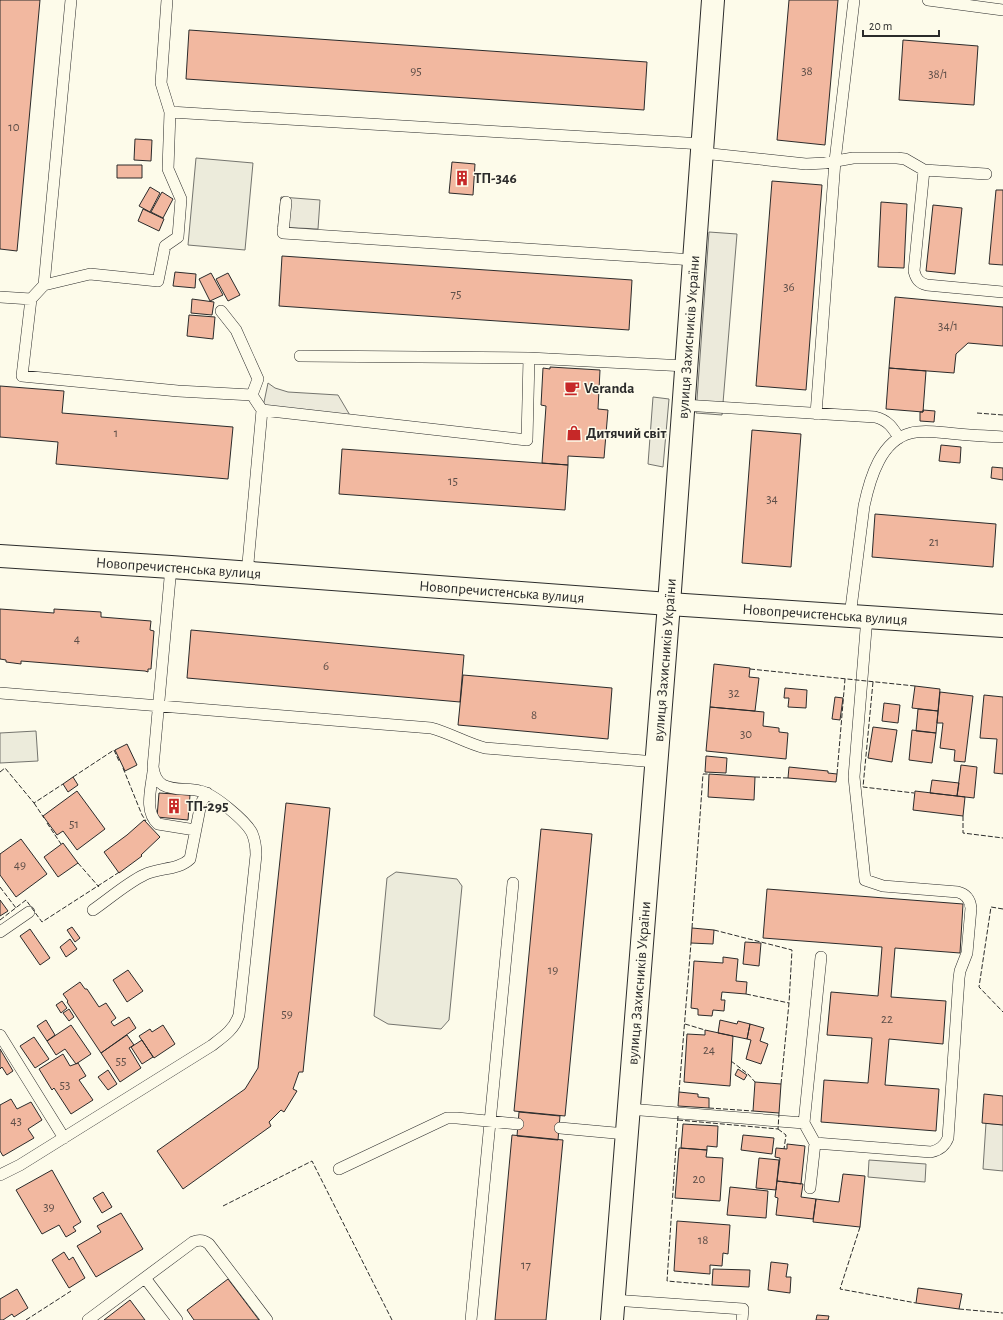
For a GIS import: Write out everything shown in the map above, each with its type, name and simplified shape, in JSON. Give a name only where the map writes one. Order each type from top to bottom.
[{"type":"street","name":"вулиця Захисників України","points":[[613,1310],[669,604],[713,0]]},
{"type":"street","name":"Новопречистенська вулиця","points":[[0,556],[171,567],[246,574],[669,604],[1003,626]]},
{"type":"lane","points":[[44,285],[71,0]]},
{"type":"lane","points":[[167,0],[161,83],[170,112],[168,169],[181,199],[178,237],[165,246],[158,281],[90,274],[44,285],[31,299],[22,376],[252,395]]},
{"type":"lane","points":[[816,414],[835,161],[854,0]]},
{"type":"lane","points":[[928,0],[979,4],[1003,10]]},
{"type":"lane","points":[[170,112],[702,149],[806,164],[816,164],[853,158],[897,158],[905,159],[924,170],[986,174]]},
{"type":"lane","points":[[924,170],[914,271],[916,278],[920,283],[926,285],[1003,292]]},
{"type":"lane","points":[[286,202],[283,233],[694,260]]},
{"type":"lane","points":[[0,297],[31,299]]},
{"type":"lane","points":[[221,311],[236,330],[258,379],[252,395]]},
{"type":"lane","points":[[300,356],[529,358],[686,366]]},
{"type":"lane","points":[[262,410],[527,440],[529,358]]},
{"type":"lane","points":[[246,574],[262,410],[252,395]]},
{"type":"lane","points":[[683,405],[882,419],[892,426],[899,438]]},
{"type":"lane","points":[[815,1143],[931,1152],[942,1148],[948,1138],[959,978],[967,953],[971,908],[970,902],[963,893],[882,886],[864,880],[854,777],[858,616],[864,506],[867,490],[881,457],[888,446],[899,438],[912,433],[926,432],[1003,438]]},
{"type":"lane","points":[[171,567],[149,806],[151,815],[158,824],[195,830]]},
{"type":"lane","points":[[0,693],[431,728],[445,732],[476,746],[485,748],[656,762]]},
{"type":"lane","points":[[0,1176],[64,1138],[211,1046],[231,1031],[237,1021],[240,1009],[256,848],[252,833],[248,827],[217,799],[207,793],[164,786],[158,781],[154,774],[153,767]]},
{"type":"lane","points":[[93,910],[143,876],[153,871],[168,869],[186,863],[190,859],[201,803],[207,793]]},
{"type":"lane","points":[[471,1320],[513,882]]},
{"type":"lane","points":[[0,932],[29,912]]},
{"type":"lane","points":[[810,1188],[815,1143],[804,1122],[821,957]]},
{"type":"lane","points":[[0,1035],[64,1138]]},
{"type":"lane","points":[[628,1109],[804,1122]]},
{"type":"lane","points":[[339,1169],[447,1118],[518,1124]]},
{"type":"lane","points":[[560,1128],[626,1134]]},
{"type":"lane","points":[[88,1320],[193,1242],[199,1240],[205,1240],[209,1244],[267,1320]]},
{"type":"lane","points":[[145,1278],[177,1320]]},
{"type":"lane","points":[[613,1310],[743,1309],[742,1320]]},
{"type":"shaded area","points":[[196,158],[253,163],[245,250],[188,245]]},
{"type":"shaded area","points":[[281,197],[320,200],[318,229],[278,227]]},
{"type":"shaded area","points":[[709,232],[737,234],[722,415],[696,413]]},
{"type":"shaded area","points":[[268,383],[275,388],[288,392],[338,395],[351,417],[263,407]]},
{"type":"shaded area","points":[[653,397],[669,399],[663,467],[648,464]]},
{"type":"shaded area","points":[[36,731],[38,761],[0,763],[0,733]]},
{"type":"shaded area","points":[[396,872],[457,879],[462,886],[449,1020],[441,1029],[388,1024],[374,1016],[387,878]]},
{"type":"shaded area","points":[[986,1123],[1003,1125],[1003,1171],[983,1169]]},
{"type":"shaded area","points":[[869,1160],[926,1164],[925,1182],[868,1177]]},
{"type":"building","points":[[0,0],[40,0],[17,251],[0,249]]},
{"type":"building","points":[[789,0],[838,0],[825,145],[777,140]]},
{"type":"building","points":[[189,30],[647,62],[644,110],[186,79]]},
{"type":"building","points":[[903,40],[978,46],[974,105],[899,100]]},
{"type":"building","points":[[135,139],[152,140],[151,161],[134,160]]},
{"type":"building","name":"ТП-346","points":[[452,162],[475,164],[473,195],[449,193]]},
{"type":"building","points":[[117,165],[142,165],[142,178],[117,178]]},
{"type":"building","points":[[772,181],[822,185],[806,390],[756,386]]},
{"type":"building","points":[[150,187],[160,193],[150,212],[139,206]]},
{"type":"building","points":[[996,190],[1003,190],[1003,265],[989,264]]},
{"type":"building","points":[[162,192],[173,199],[163,218],[151,212]]},
{"type":"building","points":[[881,202],[907,204],[904,268],[878,267]]},
{"type":"building","points":[[933,205],[962,208],[955,274],[926,271]]},
{"type":"building","points":[[143,209],[164,219],[159,231],[138,221]]},
{"type":"building","points":[[282,256],[632,280],[629,330],[279,306]]},
{"type":"building","points":[[175,272],[196,274],[195,288],[173,286]]},
{"type":"building","points":[[211,273],[223,295],[210,301],[199,279]]},
{"type":"building","points":[[228,273],[240,295],[228,301],[216,279]]},
{"type":"building","points":[[895,297],[1003,307],[1003,346],[968,343],[956,354],[954,373],[889,368]]},
{"type":"building","points":[[192,299],[214,302],[212,315],[191,313]]},
{"type":"building","points":[[189,315],[215,317],[213,339],[187,336]]},
{"type":"building","points":[[550,367],[600,370],[598,409],[608,410],[604,458],[568,456],[568,465],[542,463],[546,406],[541,405],[543,368],[550,369]]},
{"type":"building","points":[[889,368],[926,371],[923,412],[886,409]]},
{"type":"building","points":[[0,386],[64,391],[62,413],[233,427],[228,479],[56,464],[58,442],[0,437]]},
{"type":"building","points":[[923,410],[935,411],[934,422],[920,421],[920,412],[923,412]]},
{"type":"building","points":[[752,430],[801,434],[791,567],[742,563]]},
{"type":"building","points":[[941,445],[961,447],[960,463],[939,461]]},
{"type":"building","points":[[342,449],[568,465],[565,510],[339,494]]},
{"type":"building","points":[[992,467],[1003,468],[1003,480],[991,478]]},
{"type":"building","points":[[875,514],[996,524],[993,567],[872,557]]},
{"type":"building","points":[[0,609],[54,613],[54,609],[101,612],[101,617],[151,621],[150,630],[154,631],[151,669],[148,669],[148,672],[21,661],[21,664],[6,662],[6,660],[0,659]]},
{"type":"building","points":[[191,630],[464,655],[460,702],[187,678]]},
{"type":"building","points":[[714,664],[750,668],[749,677],[759,678],[755,711],[710,707]]},
{"type":"building","points":[[463,675],[612,688],[608,739],[458,725]]},
{"type":"building","points":[[915,686],[940,689],[938,711],[912,708]]},
{"type":"building","points":[[785,688],[807,690],[806,708],[788,707],[789,698],[784,698]]},
{"type":"building","points":[[940,692],[973,696],[965,762],[954,761],[955,750],[940,748],[943,723],[937,723]]},
{"type":"building","points":[[984,695],[1003,697],[1003,774],[994,773],[997,739],[980,738]]},
{"type":"building","points":[[835,697],[843,698],[840,720],[832,719]]},
{"type":"building","points":[[884,703],[900,705],[898,723],[882,721]]},
{"type":"building","points":[[710,707],[764,712],[763,726],[779,728],[779,732],[788,733],[786,759],[706,751]]},
{"type":"building","points":[[918,709],[938,711],[936,733],[916,731]]},
{"type":"building","points":[[873,727],[897,730],[892,762],[868,758]]},
{"type":"building","points":[[912,730],[936,733],[932,763],[909,760]]},
{"type":"building","points":[[127,744],[137,765],[125,771],[115,750]]},
{"type":"building","points":[[706,756],[727,758],[726,773],[705,772]]},
{"type":"building","points":[[961,765],[977,767],[974,798],[957,796]]},
{"type":"building","points":[[789,767],[828,771],[828,773],[837,774],[836,782],[788,778]]},
{"type":"building","points":[[709,774],[755,777],[754,800],[708,797]]},
{"type":"building","points":[[73,777],[78,785],[68,792],[63,784]]},
{"type":"building","points":[[932,780],[959,783],[957,796],[930,793]]},
{"type":"building","points":[[77,791],[105,829],[77,850],[63,831],[57,835],[43,816]]},
{"type":"building","points":[[915,791],[965,797],[963,816],[913,810]]},
{"type":"building","name":"ТП-295","points":[[159,793],[190,795],[188,820],[157,817]]},
{"type":"building","points":[[286,803],[330,808],[303,1072],[299,1072],[293,1089],[297,1091],[284,1112],[281,1110],[269,1122],[271,1126],[183,1189],[157,1151],[245,1089],[258,1068]]},
{"type":"building","points":[[144,820],[160,837],[141,855],[142,856],[119,873],[104,852]]},
{"type":"building","points":[[541,829],[592,834],[565,1116],[514,1111]]},
{"type":"building","points":[[21,839],[47,874],[16,897],[0,875],[0,854]]},
{"type":"building","points":[[63,843],[78,863],[58,877],[44,857]]},
{"type":"building","points":[[767,889],[963,904],[960,953],[895,948],[891,997],[946,1001],[943,1044],[889,1039],[885,1085],[939,1089],[936,1131],[821,1122],[824,1080],[868,1083],[872,1038],[827,1035],[831,992],[878,996],[882,947],[763,938]]},
{"type":"building","points":[[0,900],[8,911],[0,916]]},
{"type":"building","points":[[72,927],[80,938],[75,942],[67,930]]},
{"type":"building","points":[[692,928],[714,930],[713,944],[691,943]]},
{"type":"building","points":[[30,929],[50,958],[40,965],[20,936]]},
{"type":"building","points":[[70,939],[77,949],[66,957],[60,947]]},
{"type":"building","points":[[745,942],[761,943],[759,966],[743,964]]},
{"type":"building","points":[[723,957],[738,959],[736,981],[747,982],[746,994],[722,992],[721,1000],[725,1000],[724,1011],[713,1010],[712,1016],[698,1015],[698,1009],[691,1008],[694,961],[723,963]]},
{"type":"building","points":[[128,970],[143,991],[127,1002],[113,980]]},
{"type":"building","points":[[80,982],[85,989],[87,989],[99,1007],[106,1003],[116,1018],[111,1022],[114,1026],[129,1017],[136,1028],[101,1053],[63,994]]},
{"type":"building","points":[[62,1001],[67,1008],[61,1013],[56,1005]]},
{"type":"building","points":[[69,1009],[74,1017],[69,1021],[63,1013]]},
{"type":"building","points":[[46,1020],[55,1035],[47,1041],[37,1026]]},
{"type":"building","points":[[720,1020],[737,1024],[738,1021],[750,1024],[747,1039],[718,1033]]},
{"type":"building","points":[[750,1024],[764,1028],[760,1041],[768,1044],[761,1064],[746,1059],[751,1040],[747,1039]]},
{"type":"building","points":[[71,1025],[91,1054],[76,1064],[65,1049],[56,1055],[47,1041]]},
{"type":"building","points":[[163,1025],[175,1044],[154,1058],[139,1036],[150,1029],[152,1032]]},
{"type":"building","points":[[705,1030],[733,1036],[730,1086],[684,1082],[687,1034],[705,1035]]},
{"type":"building","points":[[127,1035],[134,1045],[129,1048],[141,1068],[120,1082],[101,1053]]},
{"type":"building","points":[[34,1037],[49,1059],[35,1068],[20,1046]]},
{"type":"building","points":[[142,1040],[153,1057],[142,1064],[131,1047]]},
{"type":"building","points":[[0,1049],[13,1071],[7,1075],[2,1067],[0,1069]]},
{"type":"building","points":[[63,1054],[70,1066],[78,1063],[86,1076],[79,1080],[93,1100],[71,1114],[54,1088],[52,1090],[39,1069]]},
{"type":"building","points":[[738,1069],[747,1075],[744,1080],[735,1075]]},
{"type":"building","points":[[108,1070],[117,1084],[108,1090],[98,1077]]},
{"type":"building","points":[[755,1082],[781,1084],[779,1113],[753,1111]]},
{"type":"building","points":[[679,1092],[698,1094],[698,1097],[709,1098],[709,1108],[678,1106]]},
{"type":"building","points":[[984,1094],[1003,1096],[1003,1125],[982,1123]]},
{"type":"building","points":[[11,1099],[17,1109],[31,1102],[42,1120],[28,1129],[34,1138],[3,1156],[0,1151],[0,1105]]},
{"type":"building","points":[[519,1112],[560,1116],[558,1140],[517,1136]]},
{"type":"building","points":[[683,1124],[718,1126],[717,1147],[707,1146],[707,1150],[681,1148]]},
{"type":"building","points":[[512,1135],[563,1140],[546,1320],[495,1320]]},
{"type":"building","points":[[743,1135],[774,1138],[772,1154],[741,1150]]},
{"type":"building","points":[[787,1144],[805,1146],[801,1184],[777,1181],[780,1158],[775,1157],[776,1148],[787,1149]]},
{"type":"building","points":[[679,1148],[707,1150],[706,1157],[723,1158],[720,1201],[675,1198]]},
{"type":"building","points":[[759,1158],[779,1160],[776,1190],[756,1188]]},
{"type":"building","points":[[52,1170],[81,1222],[73,1227],[76,1231],[66,1237],[59,1225],[42,1234],[16,1190]]},
{"type":"building","points":[[843,1174],[865,1176],[860,1227],[813,1222],[816,1199],[839,1202]]},
{"type":"building","points":[[777,1181],[803,1184],[801,1197],[816,1199],[813,1219],[776,1215],[778,1198],[775,1197]]},
{"type":"building","points":[[730,1187],[768,1191],[766,1218],[727,1215]]},
{"type":"building","points":[[103,1192],[112,1207],[102,1213],[93,1198]]},
{"type":"building","points":[[121,1213],[143,1249],[96,1277],[77,1246],[101,1232],[97,1226]]},
{"type":"building","points":[[677,1221],[730,1225],[728,1254],[723,1253],[722,1266],[710,1265],[710,1274],[674,1271]]},
{"type":"building","points":[[64,1252],[69,1260],[73,1257],[85,1278],[69,1288],[52,1260]]},
{"type":"building","points":[[771,1262],[788,1264],[786,1277],[791,1277],[790,1293],[768,1290]]},
{"type":"building","points":[[713,1269],[750,1270],[749,1287],[712,1285]]},
{"type":"building","points":[[228,1279],[259,1320],[194,1320],[187,1310]]},
{"type":"building","points":[[918,1288],[962,1294],[959,1309],[916,1303]]},
{"type":"building","points":[[17,1289],[28,1308],[14,1317],[12,1314],[3,1320],[0,1320],[0,1299]]},
{"type":"building","points":[[130,1300],[145,1320],[104,1320]]},
{"type":"building","points":[[817,1315],[829,1316],[828,1320],[816,1320]]},
{"type":"fence","points":[[977,413],[1003,415]]},
{"type":"fence","points":[[750,669],[915,686]]},
{"type":"fence","points":[[837,774],[845,679]]},
{"type":"fence","points":[[873,682],[863,787],[914,793]]},
{"type":"fence","points":[[73,777],[114,750],[119,761]]},
{"type":"fence","points":[[0,772],[5,768],[34,803],[63,784]]},
{"type":"fence","points":[[123,768],[142,815],[146,821]]},
{"type":"fence","points":[[692,928],[703,774],[709,774]]},
{"type":"fence","points":[[755,777],[788,778]]},
{"type":"fence","points":[[34,803],[44,818]]},
{"type":"fence","points":[[963,816],[963,833],[1003,838]]},
{"type":"fence","points":[[47,823],[61,844]]},
{"type":"fence","points":[[78,863],[99,887]]},
{"type":"fence","points":[[0,920],[26,900],[42,922],[121,871]]},
{"type":"fence","points":[[0,887],[16,908]]},
{"type":"fence","points":[[1003,909],[991,907],[979,987],[1003,1012]]},
{"type":"fence","points":[[714,930],[792,950],[789,1003],[781,1084]]},
{"type":"fence","points":[[679,1092],[691,943]]},
{"type":"fence","points":[[746,994],[789,1003]]},
{"type":"fence","points":[[685,1024],[705,1030]]},
{"type":"fence","points":[[731,1061],[748,1074],[755,1082]]},
{"type":"fence","points":[[709,1108],[753,1111]]},
{"type":"fence","points":[[678,1120],[778,1129],[779,1113]]},
{"type":"fence","points":[[678,1116],[667,1281],[712,1285]]},
{"type":"fence","points":[[778,1129],[786,1135],[784,1149]]},
{"type":"fence","points":[[223,1206],[312,1161],[392,1320]]},
{"type":"fence","points":[[860,1227],[840,1289],[916,1303]]},
{"type":"fence","points":[[26,1320],[71,1291]]},
{"type":"fence","points":[[959,1309],[1003,1313]]},
{"type":"place","name":"ТП-346","points":[[462,178]]},
{"type":"place","name":"Veranda","points":[[572,388]]},
{"type":"place","name":"Дитячий світ","points":[[574,433]]},
{"type":"place","name":"ТП-295","points":[[174,806]]}]
